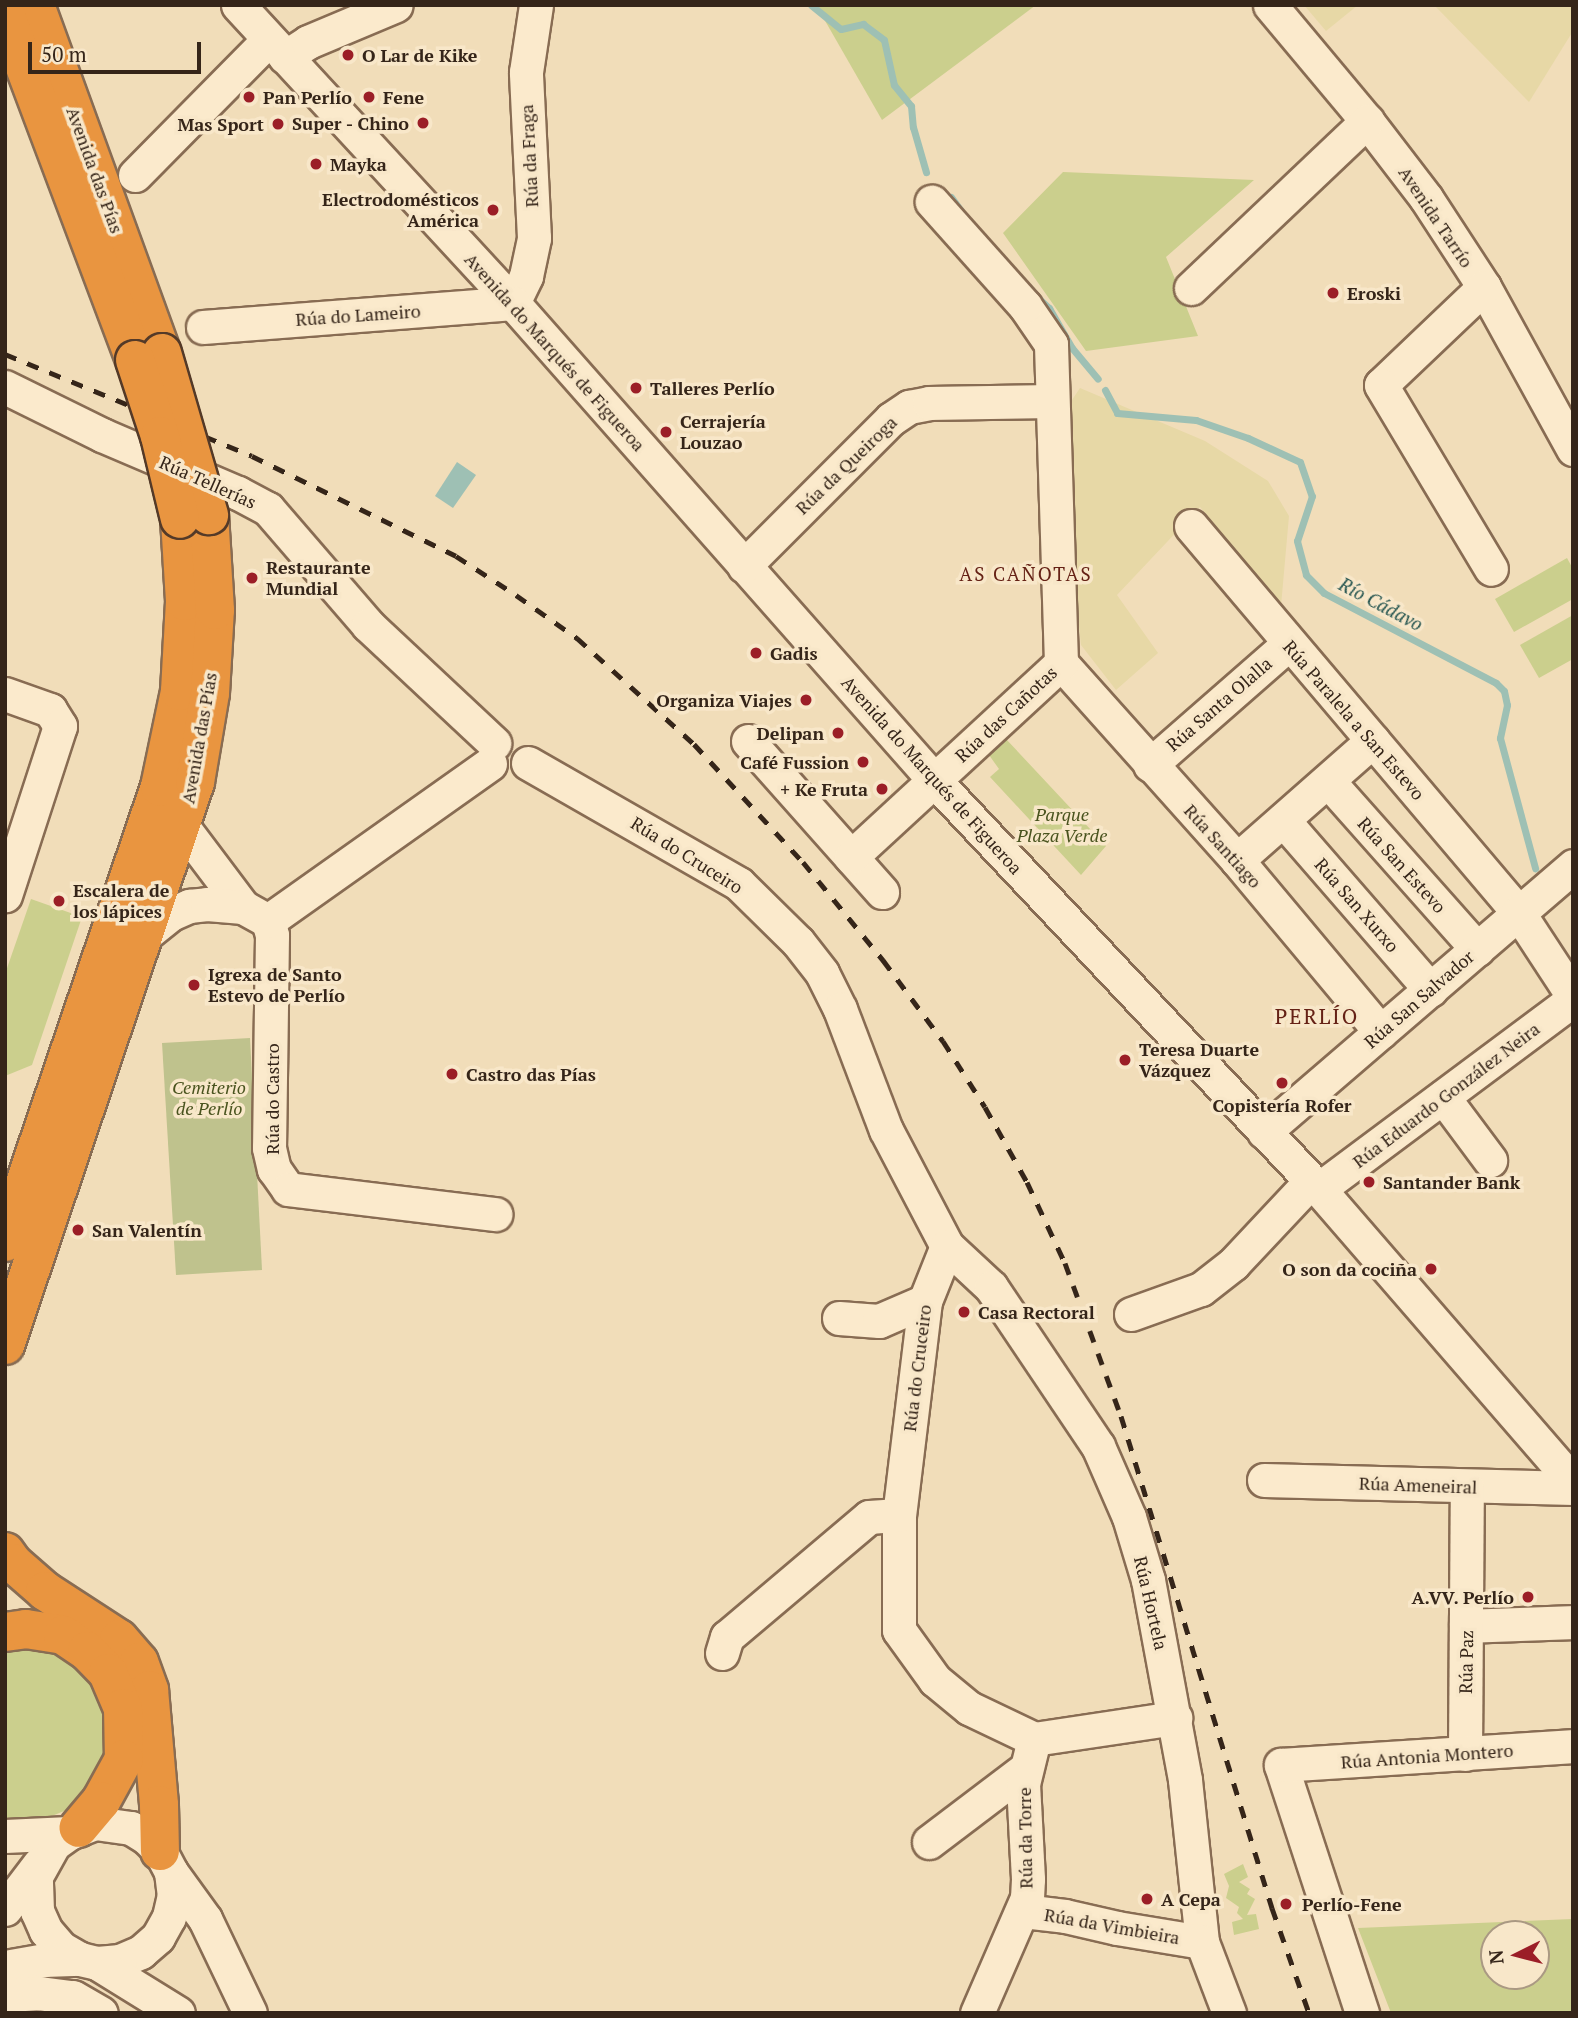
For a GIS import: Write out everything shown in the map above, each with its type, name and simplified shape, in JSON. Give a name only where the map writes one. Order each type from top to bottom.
[{"type":"highway","name":"Avenida das Pías","points":[[5,1345],[146,934],[195,782],[210,693],[215,610],[194,517],[148,356],[35,5]]},
{"type":"highway","name":"Avenida das Pías","points":[[5,14],[148,356]]},
{"type":"highway","name":"Avenida das Pías","points":[[5,1242],[160,787],[180,691],[185,601],[194,517]]},
{"type":"highway","points":[[5,1552],[13,1563],[46,1591],[119,1639],[139,1662],[149,1690],[165,1861]]},
{"type":"highway","points":[[5,1632],[26,1629],[63,1635],[87,1651],[108,1673],[123,1708],[124,1759],[101,1801],[73,1830]]},
{"type":"street","name":"Avenida do Marqués de Figueroa","points":[[237,5],[513,303],[935,781],[1315,1185],[1573,1482]]},
{"type":"street","points":[[135,175],[277,48],[308,42],[396,5]]},
{"type":"street","name":"Rúa da Fraga","points":[[513,303],[526,276],[534,238],[526,72],[536,5]]},
{"type":"street","name":"Avenida Tarrío","points":[[1269,5],[1367,121],[1426,198],[1483,287],[1573,449]]},
{"type":"street","points":[[1191,288],[1367,121]]},
{"type":"street","name":"Rúa das Cañotas","points":[[851,857],[1061,663],[1051,344],[1025,306],[932,202]]},
{"type":"street","points":[[1483,287],[1381,385],[1491,569]]},
{"type":"street","name":"Rúa do Lameiro","points":[[203,327],[513,303]]},
{"type":"street","name":"Rúa Tellerías","points":[[5,387],[102,435],[238,493],[268,509],[368,625],[492,754]]},
{"type":"street","name":"Rúa da Queiroga","points":[[744,566],[891,419],[909,407],[929,403],[1051,401]]},
{"type":"street","name":"Rúa Paralela a San Estevo","points":[[1191,526],[1518,912],[1573,998]]},
{"type":"street","name":"Rúa Santa Olalla","points":[[1150,765],[1289,644]]},
{"type":"street","name":"Rúa Santiago","points":[[1061,663],[1237,860],[1381,1032]]},
{"type":"street","points":[[5,694],[50,710],[60,726],[8,879]]},
{"type":"street","points":[[1237,860],[1373,740]]},
{"type":"street","points":[[748,741],[882,892]]},
{"type":"street","points":[[146,934],[171,914],[190,906],[207,904],[255,914],[492,754]]},
{"type":"street","name":"Rúa do Cruceiro","points":[[492,754],[499,774],[512,777],[522,773],[528,763],[739,884],[798,942],[822,973],[840,1009],[886,1130],[947,1246],[925,1301],[899,1515],[900,1630],[934,1681],[1029,1754]]},
{"type":"street","name":"Rúa San Estevo","points":[[1328,781],[1477,949]]},
{"type":"street","name":"Rúa San Xurxo","points":[[1283,820],[1431,990]]},
{"type":"street","points":[[182,826],[255,914]]},
{"type":"street","name":"Rúa San Salvador","points":[[1264,1132],[1573,866]]},
{"type":"street","name":"Rúa do Castro","points":[[255,914],[273,948],[269,1148],[274,1169],[288,1189],[496,1214]]},
{"type":"street","name":"Rúa Eduardo González Neira","points":[[1131,1314],[1200,1289],[1233,1264],[1315,1185],[1443,1097],[1573,998]]},
{"type":"street","points":[[1443,1097],[1490,1160]]},
{"type":"street","name":"Rúa Hortela","points":[[947,1246],[991,1287],[1098,1446],[1129,1517],[1148,1580],[1175,1718],[1202,1942],[1229,2013]]},
{"type":"street","points":[[839,1318],[879,1321],[925,1301]]},
{"type":"street","name":"Rúa Ameneiral","points":[[1264,1480],[1573,1488]]},
{"type":"street","name":"Rúa Paz","points":[[1465,1754],[1467,1486]]},
{"type":"street","points":[[722,1653],[727,1636],[869,1517],[899,1515]]},
{"type":"street","points":[[1466,1626],[1573,1622]]},
{"type":"street","points":[[929,1842],[1029,1754],[1175,1718]]},
{"type":"street","name":"Rúa Antonia Montero","points":[[1362,2013],[1281,1765],[1573,1746]]},
{"type":"street","name":"Rúa da Torre","points":[[977,2013],[1023,1911],[1028,1879],[1029,1754]]},
{"type":"street","points":[[5,1836],[73,1830],[95,1823],[131,1829],[147,1838],[205,1919],[250,2013]]},
{"type":"street","points":[[73,1830],[43,1859],[36,1876],[16,1900],[61,1948],[89,1961],[178,2013]]},
{"type":"street","points":[[5,1967],[43,1960],[120,1961],[141,1952],[158,1937],[169,1917],[174,1895],[165,1861]]},
{"type":"street","name":"Rúa da Vimbieira","points":[[1023,1911],[1065,1916],[1202,1942]]},
{"type":"street","points":[[5,1995],[38,1993],[73,1997],[101,2013]]},
{"type":"shaded area","points":[[1304,5],[1358,5],[1326,31]]},
{"type":"shaded area","points":[[1434,5],[1573,5],[1573,31],[1529,102]]},
{"type":"shaded area","points":[[1080,388],[1205,441],[1268,481],[1289,516],[1281,606],[1200,507],[1117,595],[1158,653],[1116,690],[1081,645],[1062,469],[1064,412]]},
{"type":"green space","points":[[816,5],[1036,5],[882,120]]},
{"type":"green space","points":[[1063,172],[1254,180],[1166,257],[1198,336],[1086,351],[1003,233]]},
{"type":"green space","points":[[1567,558],[1573,569],[1573,599],[1514,632],[1495,599]]},
{"type":"green space","points":[[1573,615],[1573,659],[1539,678],[1520,645]]},
{"type":"green space","name":"Parque Plaza Verde","points":[[1006,739],[1106,846],[1081,875],[990,777],[999,769],[989,755]]},
{"type":"green space","points":[[31,899],[82,917],[32,1065],[5,1076],[5,974]]},
{"type":"green space","name":"Cemiterio de Perlío","points":[[250,1038],[262,1270],[176,1275],[162,1043]]},
{"type":"green space","points":[[25,1644],[61,1650],[92,1673],[111,1711],[102,1776],[74,1807],[37,1822],[5,1826],[5,1649]]},
{"type":"green space","points":[[1243,1864],[1248,1877],[1239,1882],[1250,1889],[1247,1894],[1255,1899],[1247,1915],[1256,1914],[1259,1929],[1234,1935],[1232,1922],[1243,1919],[1237,1913],[1239,1907],[1226,1898],[1229,1886],[1224,1874]]},
{"type":"green space","points":[[1573,1919],[1573,2013],[1391,2013],[1358,1928],[1480,1923],[1480,1990],[1550,1990],[1549,1920]]},
{"type":"water","points":[[457,462],[476,475],[453,508],[435,496]]},
{"type":"waterway","name":"Río Cádavo","points":[[811,5],[841,29],[863,24],[884,40],[894,85],[911,106],[913,127],[926,172]]},
{"type":"waterway","name":"Río Cádavo","points":[[951,197],[961,211]]},
{"type":"waterway","name":"Río Cádavo","points":[[1036,296],[1049,308],[1072,348],[1098,379]]},
{"type":"waterway","name":"Río Cádavo","points":[[1105,390],[1117,413],[1196,420],[1248,438],[1300,462],[1312,496],[1297,541],[1306,575],[1324,593],[1496,683],[1504,691],[1507,705],[1500,738],[1535,868]]},
{"type":"railway","points":[[5,354],[252,456],[456,556],[516,595],[577,638],[694,744],[803,862],[883,960],[943,1041],[985,1107],[1027,1182],[1065,1263],[1121,1416],[1272,1908],[1309,2013]]},
{"type":"place","name":"O Lar de Kike","points":[[348,55]]},
{"type":"place","name":"Pan Perlío","points":[[249,97]]},
{"type":"place","name":"Fene","points":[[369,97]]},
{"type":"place","name":"Super - Chino","points":[[423,123]]},
{"type":"place","name":"Mas Sport","points":[[278,124]]},
{"type":"place","name":"Mayka","points":[[316,164]]},
{"type":"place","name":"Electrodomésticos América","points":[[493,210]]},
{"type":"place","name":"Eroski","points":[[1333,293]]},
{"type":"place","name":"Talleres Perlío","points":[[636,388]]},
{"type":"place","name":"Cerrajería Louzao","points":[[666,432]]},
{"type":"place","name":"Restaurante Mundial","points":[[252,578]]},
{"type":"place","name":"Gadis","points":[[756,653]]},
{"type":"place","name":"Organiza Viajes","points":[[806,700]]},
{"type":"place","name":"Delipan","points":[[838,733]]},
{"type":"place","name":"Café Fussion","points":[[863,762]]},
{"type":"place","name":"+ Ke Fruta","points":[[882,789]]},
{"type":"place","name":"Escalera de los lápices","points":[[59,901]]},
{"type":"place","name":"Igrexa de Santo Estevo de Perlío","points":[[194,985]]},
{"type":"place","name":"Teresa Duarte Vázquez","points":[[1125,1060]]},
{"type":"place","name":"Castro das Pías","points":[[452,1074]]},
{"type":"place","name":"Copistería Rofer","points":[[1282,1083]]},
{"type":"place","name":"Santander Bank","points":[[1369,1182]]},
{"type":"place","name":"San Valentín","points":[[78,1230]]},
{"type":"place","name":"O son da cociña","points":[[1431,1269]]},
{"type":"place","name":"Casa Rectoral","points":[[964,1312]]},
{"type":"place","name":"A.VV. Perlío","points":[[1528,1597]]},
{"type":"place","name":"A Cepa","points":[[1147,1899]]},
{"type":"place","name":"Perlío-Fene","points":[[1286,1904]]},
{"type":"district","name":"AS CAÑOTAS","points":[[1026,574]]},
{"type":"district","name":"PERLÍO","points":[[1317,1016]]}]
